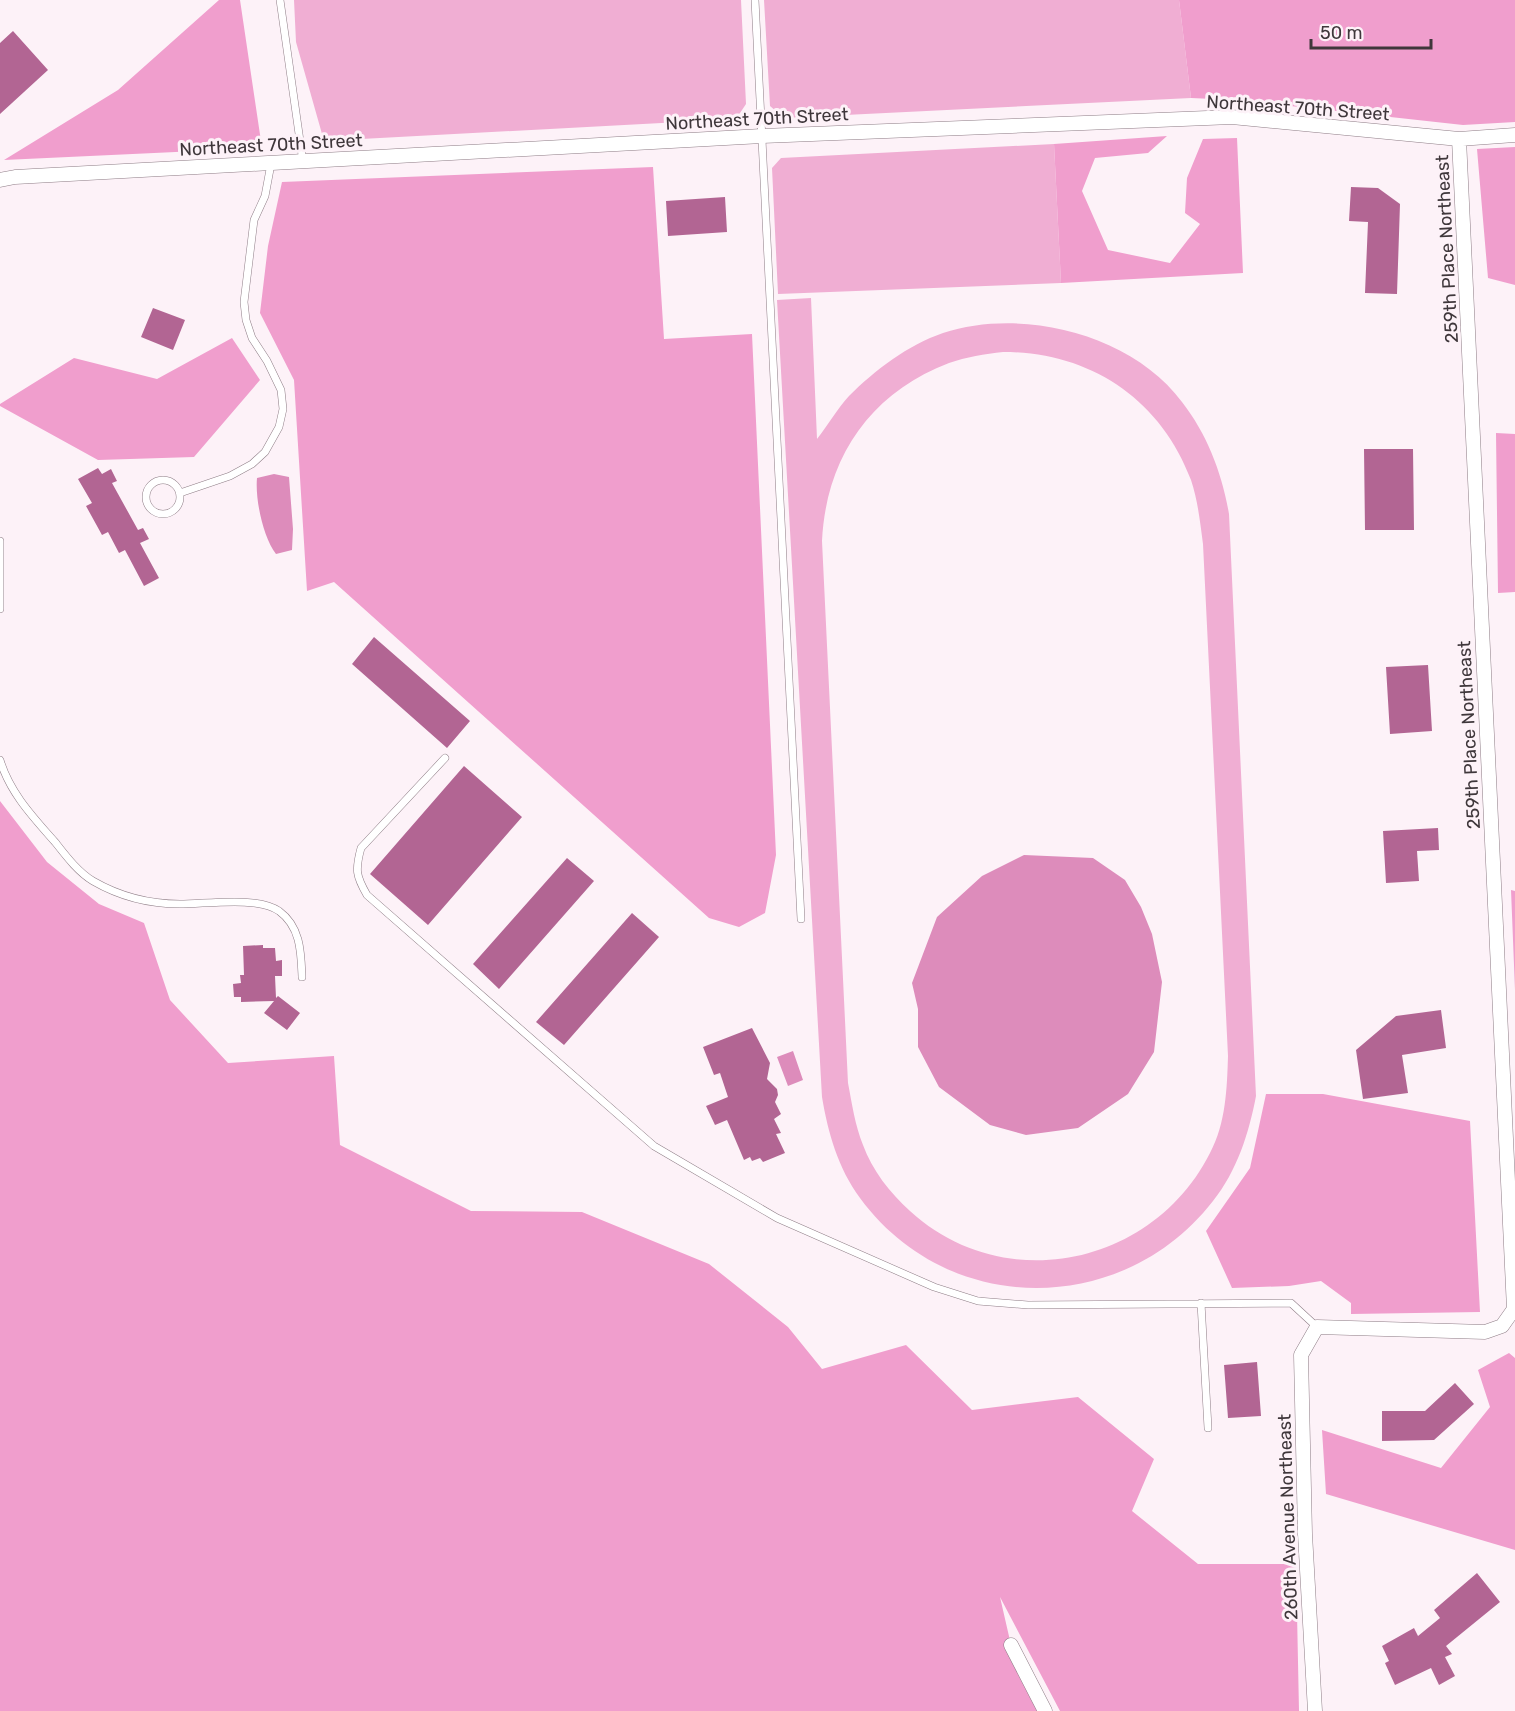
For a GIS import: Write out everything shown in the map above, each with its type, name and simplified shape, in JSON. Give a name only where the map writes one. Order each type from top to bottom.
[{"type":"street","name":"Northeast 70th Street","points":[[0,180],[15,177],[762,136],[1232,117],[1460,139],[1515,135]]},
{"type":"street","name":"259th Place Northeast","points":[[1317,1327],[1485,1332],[1502,1326],[1514,1309],[1460,139]]},
{"type":"street","name":"260th Avenue Northeast","points":[[1315,1711],[1305,1534],[1301,1355],[1317,1327]]},
{"type":"street","points":[[1011,1645],[1045,1711]]},
{"type":"lane","points":[[280,0],[303,162]]},
{"type":"lane","points":[[755,0],[801,919]]},
{"type":"lane","points":[[180,493],[230,476],[252,464],[265,452],[279,427],[283,409],[281,390],[267,361],[252,338],[246,320],[244,302],[254,220],[265,196],[271,164]]},
{"type":"lane","points":[[159,480],[172,482],[180,493],[178,506],[168,514],[154,513],[146,502],[148,489],[159,480]]},
{"type":"lane","points":[[0,541],[0,609]]},
{"type":"lane","points":[[445,758],[361,848],[356,866],[363,888],[367,895],[654,1146],[777,1218],[934,1287],[978,1301],[1029,1305],[1291,1303],[1317,1327]]},
{"type":"lane","points":[[0,760],[21,802],[74,866],[92,880],[114,891],[141,900],[177,904],[252,903],[277,910],[290,921],[296,933],[300,947],[302,977]]},
{"type":"lane","points":[[1201,1303],[1208,1428]]},
{"type":"shaded area","points":[[219,0],[240,0],[262,148],[4,160],[118,90]]},
{"type":"shaded area","points":[[294,0],[741,0],[746,104],[736,119],[324,141],[296,42]]},
{"type":"shaded area","points":[[764,0],[1179,0],[1191,98],[784,118],[770,106]]},
{"type":"shaded area","points":[[1179,0],[1515,0],[1515,122],[1463,125],[1235,100],[1191,98]]},
{"type":"shaded area","points":[[1167,136],[1148,153],[1095,158],[1082,191],[1108,250],[1170,263],[1200,224],[1185,213],[1187,178],[1203,139],[1237,138],[1243,273],[1061,283],[1054,144]]},
{"type":"shaded area","points":[[1054,144],[1061,283],[778,294],[772,168],[781,158]]},
{"type":"shaded area","points":[[1515,147],[1515,285],[1488,278],[1477,149]]},
{"type":"shaded area","points":[[653,167],[664,339],[752,334],[776,855],[765,913],[739,927],[709,918],[334,582],[307,591],[294,380],[260,313],[268,246],[282,182]]},
{"type":"shaded area","points":[[811,298],[817,439],[859,386],[893,359],[917,344],[943,333],[974,326],[1007,323],[1040,325],[1073,332],[1105,343],[1135,359],[1161,378],[1191,414],[1218,469],[1229,514],[1256,1096],[1241,1151],[1229,1177],[1213,1201],[1176,1239],[1132,1266],[1085,1283],[1036,1288],[987,1282],[940,1265],[897,1237],[860,1198],[846,1175],[831,1137],[822,1097],[777,300]],"holes":[[[1003,352],[1034,354],[1064,360],[1092,371],[1118,385],[1141,403],[1161,425],[1178,451],[1191,480],[1203,544],[1228,1056],[1226,1093],[1219,1130],[1210,1153],[1185,1191],[1152,1222],[1115,1244],[1074,1257],[1031,1260],[989,1254],[948,1238],[910,1211],[895,1197],[877,1172],[858,1130],[848,1083],[822,541],[825,511],[832,482],[843,456],[857,432],[896,392],[921,376],[962,359]]]},
{"type":"shaded area","points":[[232,338],[260,380],[194,457],[98,460],[0,406],[74,358],[157,379]]},
{"type":"shaded area","points":[[1496,433],[1515,434],[1515,592],[1498,593]]},
{"type":"shaded area","points":[[274,474],[289,477],[293,529],[292,550],[276,554],[264,528],[257,487],[257,478]]},
{"type":"shaded area","points":[[0,801],[47,862],[99,904],[144,923],[170,1000],[228,1063],[334,1056],[340,1145],[471,1211],[582,1212],[709,1264],[788,1327],[822,1369],[906,1345],[972,1410],[1078,1397],[1154,1459],[1132,1511],[1198,1564],[1296,1564],[1299,1711],[1060,1711],[1000,1597],[1011,1645],[1045,1711],[0,1711]]},
{"type":"shaded area","points":[[1024,855],[1093,858],[1125,880],[1141,907],[1152,934],[1162,982],[1154,1052],[1128,1094],[1078,1128],[1026,1135],[990,1125],[939,1087],[918,1047],[918,1009],[912,983],[937,917],[982,876]]},
{"type":"shaded area","points":[[1511,890],[1515,891],[1515,990]]},
{"type":"shaded area","points":[[793,1051],[803,1080],[788,1086],[777,1057]]},
{"type":"shaded area","points":[[1266,1094],[1323,1094],[1470,1121],[1480,1312],[1351,1314],[1351,1303],[1321,1281],[1289,1286],[1232,1288],[1206,1231],[1250,1168]]},
{"type":"shaded area","points":[[1509,1353],[1515,1358],[1515,1550],[1326,1494],[1322,1430],[1441,1468],[1490,1407],[1478,1370]]},
{"type":"building","points":[[13,31],[48,70],[0,114],[0,43]]},
{"type":"building","points":[[1351,187],[1378,188],[1400,204],[1397,294],[1365,293],[1368,222],[1349,221]]},
{"type":"building","points":[[725,197],[727,232],[668,236],[666,201]]},
{"type":"building","points":[[153,308],[185,320],[173,350],[141,337]]},
{"type":"building","points":[[1364,449],[1413,449],[1414,530],[1365,530]]},
{"type":"building","points":[[98,468],[102,474],[111,469],[117,481],[112,483],[138,530],[143,528],[149,539],[140,543],[159,578],[144,586],[125,550],[119,553],[108,532],[102,535],[86,506],[92,503],[78,479]]},
{"type":"building","points":[[374,637],[470,721],[447,748],[352,664]]},
{"type":"building","points":[[1428,665],[1432,731],[1390,734],[1386,667]]},
{"type":"building","points":[[464,766],[522,817],[428,925],[370,874]]},
{"type":"building","points":[[1438,828],[1439,850],[1417,851],[1419,881],[1386,883],[1383,831]]},
{"type":"building","points":[[567,858],[594,881],[499,989],[473,964]]},
{"type":"building","points":[[632,913],[659,937],[564,1045],[536,1022]]},
{"type":"building","points":[[263,945],[263,948],[275,948],[276,961],[282,960],[282,976],[275,976],[276,998],[278,996],[300,1013],[287,1030],[264,1013],[274,1001],[241,1002],[241,997],[234,997],[233,984],[241,983],[240,975],[244,975],[243,946]]},
{"type":"building","points":[[1441,1010],[1446,1048],[1402,1055],[1408,1093],[1363,1099],[1356,1050],[1396,1016]]},
{"type":"building","points":[[752,1028],[770,1063],[767,1079],[777,1089],[778,1095],[775,1102],[781,1114],[774,1119],[781,1133],[776,1134],[785,1153],[763,1162],[760,1158],[752,1161],[750,1157],[744,1160],[727,1120],[715,1125],[706,1106],[728,1097],[720,1073],[714,1075],[703,1047]]},
{"type":"building","points":[[1257,1362],[1261,1416],[1228,1418],[1224,1365]]},
{"type":"building","points":[[1455,1383],[1474,1404],[1434,1440],[1382,1441],[1382,1411],[1425,1411]]},
{"type":"building","points":[[1477,1573],[1500,1602],[1446,1646],[1452,1654],[1445,1657],[1455,1676],[1439,1685],[1431,1668],[1395,1685],[1385,1663],[1389,1661],[1382,1646],[1414,1628],[1418,1636],[1440,1618],[1434,1610]]}]
